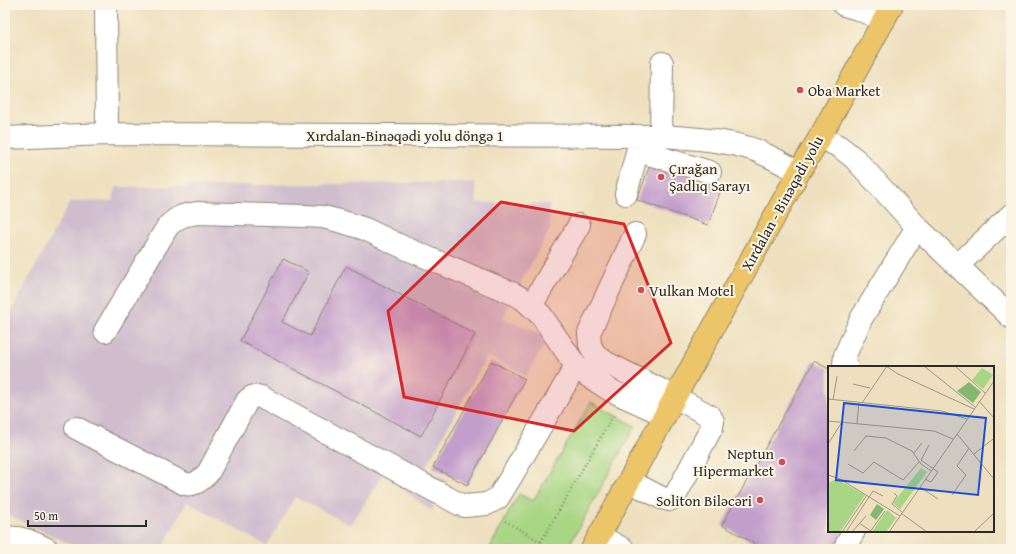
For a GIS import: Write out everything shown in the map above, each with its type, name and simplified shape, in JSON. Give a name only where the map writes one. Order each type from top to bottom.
[{"type":"main road","name":"Xırdalan - Binəqədi yolu","points":[[595,543],[888,12]]},
{"type":"street","points":[[106,5],[107,134]]},
{"type":"street","points":[[844,5],[858,9],[888,12]]},
{"type":"street","points":[[626,194],[647,140],[662,63]]},
{"type":"street","name":"Xırdalan-Binəqədi yolu döngə 1","points":[[5,138],[107,134],[647,140],[692,138],[732,144],[755,150],[799,172]]},
{"type":"street","points":[[820,137],[840,147],[855,159],[917,226],[1011,317]]},
{"type":"street","points":[[647,140],[710,172]]},
{"type":"street","points":[[105,331],[168,226],[177,218],[184,215],[198,214],[304,216],[323,217],[343,222],[365,229],[405,248],[514,294],[541,315],[576,366],[593,380],[610,390],[710,416],[713,421],[712,427],[675,496],[669,500],[662,498],[629,481]]},
{"type":"street","points":[[958,265],[1011,215]]},
{"type":"street","points":[[531,306],[578,225]]},
{"type":"street","points":[[845,366],[844,364],[845,355],[861,319],[917,226]]},
{"type":"street","points":[[635,234],[589,334],[590,345],[595,354],[605,362],[670,406]]},
{"type":"street","points":[[76,428],[185,484],[190,485],[198,482],[208,473],[247,400],[253,396],[257,396],[459,504],[465,506],[475,506],[487,504],[498,498],[576,366]]},
{"type":"street","points":[[844,549],[853,532]]},
{"type":"street","points":[[5,538],[13,537],[28,540],[47,549]]},
{"type":"street","points":[[595,543],[623,549]]},
{"type":"path","points":[[537,549],[614,414]]},
{"type":"path","points":[[505,521],[541,542]]},
{"type":"highlighted area","points":[[501,202],[624,224],[671,343],[574,431],[404,397],[388,311]]},
{"type":"shaded area","points":[[475,182],[477,203],[549,204],[550,230],[514,294],[503,318],[549,337],[526,376],[487,356],[425,468],[448,481],[431,511],[383,474],[351,525],[295,497],[267,546],[187,502],[162,549],[80,549],[5,513],[5,323],[70,202],[113,201],[115,187]]},
{"type":"green space","points":[[591,402],[635,426],[567,549],[489,549],[519,494],[533,501]]},
{"type":"building","points":[[651,162],[722,187],[708,225],[637,200]]},
{"type":"building","points":[[283,259],[309,272],[282,322],[310,336],[346,266],[475,334],[421,436],[240,341]]},
{"type":"building","points":[[491,361],[525,379],[467,485],[433,467]]},
{"type":"building","points":[[814,361],[828,368],[828,532],[843,532],[834,549],[764,549],[722,525]]},
{"type":"place","name":"Oba Market","points":[[800,90]]},
{"type":"place","name":"Çırağan Şadlıq Sarayı","points":[[661,177]]},
{"type":"place","name":"Vulkan Motel","points":[[641,290]]},
{"type":"place","name":"Neptun Hipermarket","points":[[782,462]]},
{"type":"place","name":"Soliton Biləcəri","points":[[760,500]]}]
